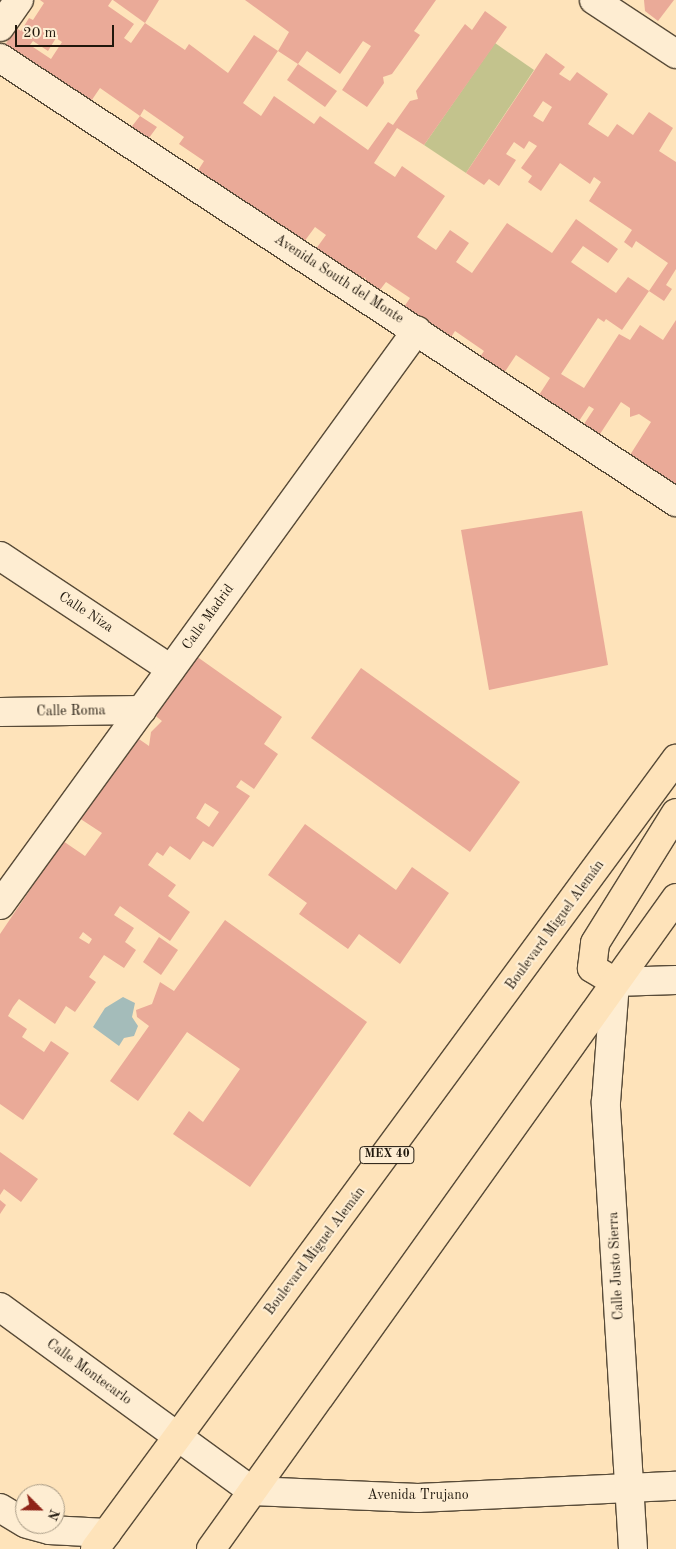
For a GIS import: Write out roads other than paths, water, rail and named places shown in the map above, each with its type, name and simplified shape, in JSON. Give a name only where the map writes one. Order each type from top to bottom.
[{"type":"highway","name":"Boulevard Miguel Alemán","points":[[101,1541],[676,760]]},
{"type":"highway","points":[[615,982],[592,968],[595,943],[676,814]]},
{"type":"highway","points":[[211,1549],[676,898]]},
{"type":"street","points":[[0,27],[19,0]]},
{"type":"street","points":[[594,0],[676,54]]},
{"type":"street","name":"Avenida South del Monte","points":[[0,58],[417,330],[676,502]]},
{"type":"street","name":"Calle Madrid","points":[[0,905],[417,330]]},
{"type":"street","name":"Calle Niza","points":[[0,556],[171,669]]},
{"type":"street","name":"Calle Roma","points":[[0,712],[142,710]]},
{"type":"street","points":[[615,982],[676,980]]},
{"type":"street","name":"Calle Justo Sierra","points":[[615,982],[606,1102],[633,1549]]},
{"type":"street","name":"Calle Montecarlo","points":[[0,1307],[177,1436]]},
{"type":"street","points":[[177,1436],[252,1491]]},
{"type":"street","name":"Avenida Trujano","points":[[252,1491],[418,1498],[676,1486]]},
{"type":"street","points":[[0,1508],[15,1517]]},
{"type":"street","points":[[65,1533],[101,1541]]},
{"type":"water","points":[[123,997],[135,1003],[132,1017],[138,1026],[134,1036],[124,1038],[119,1046],[93,1027],[105,1008]]}]
